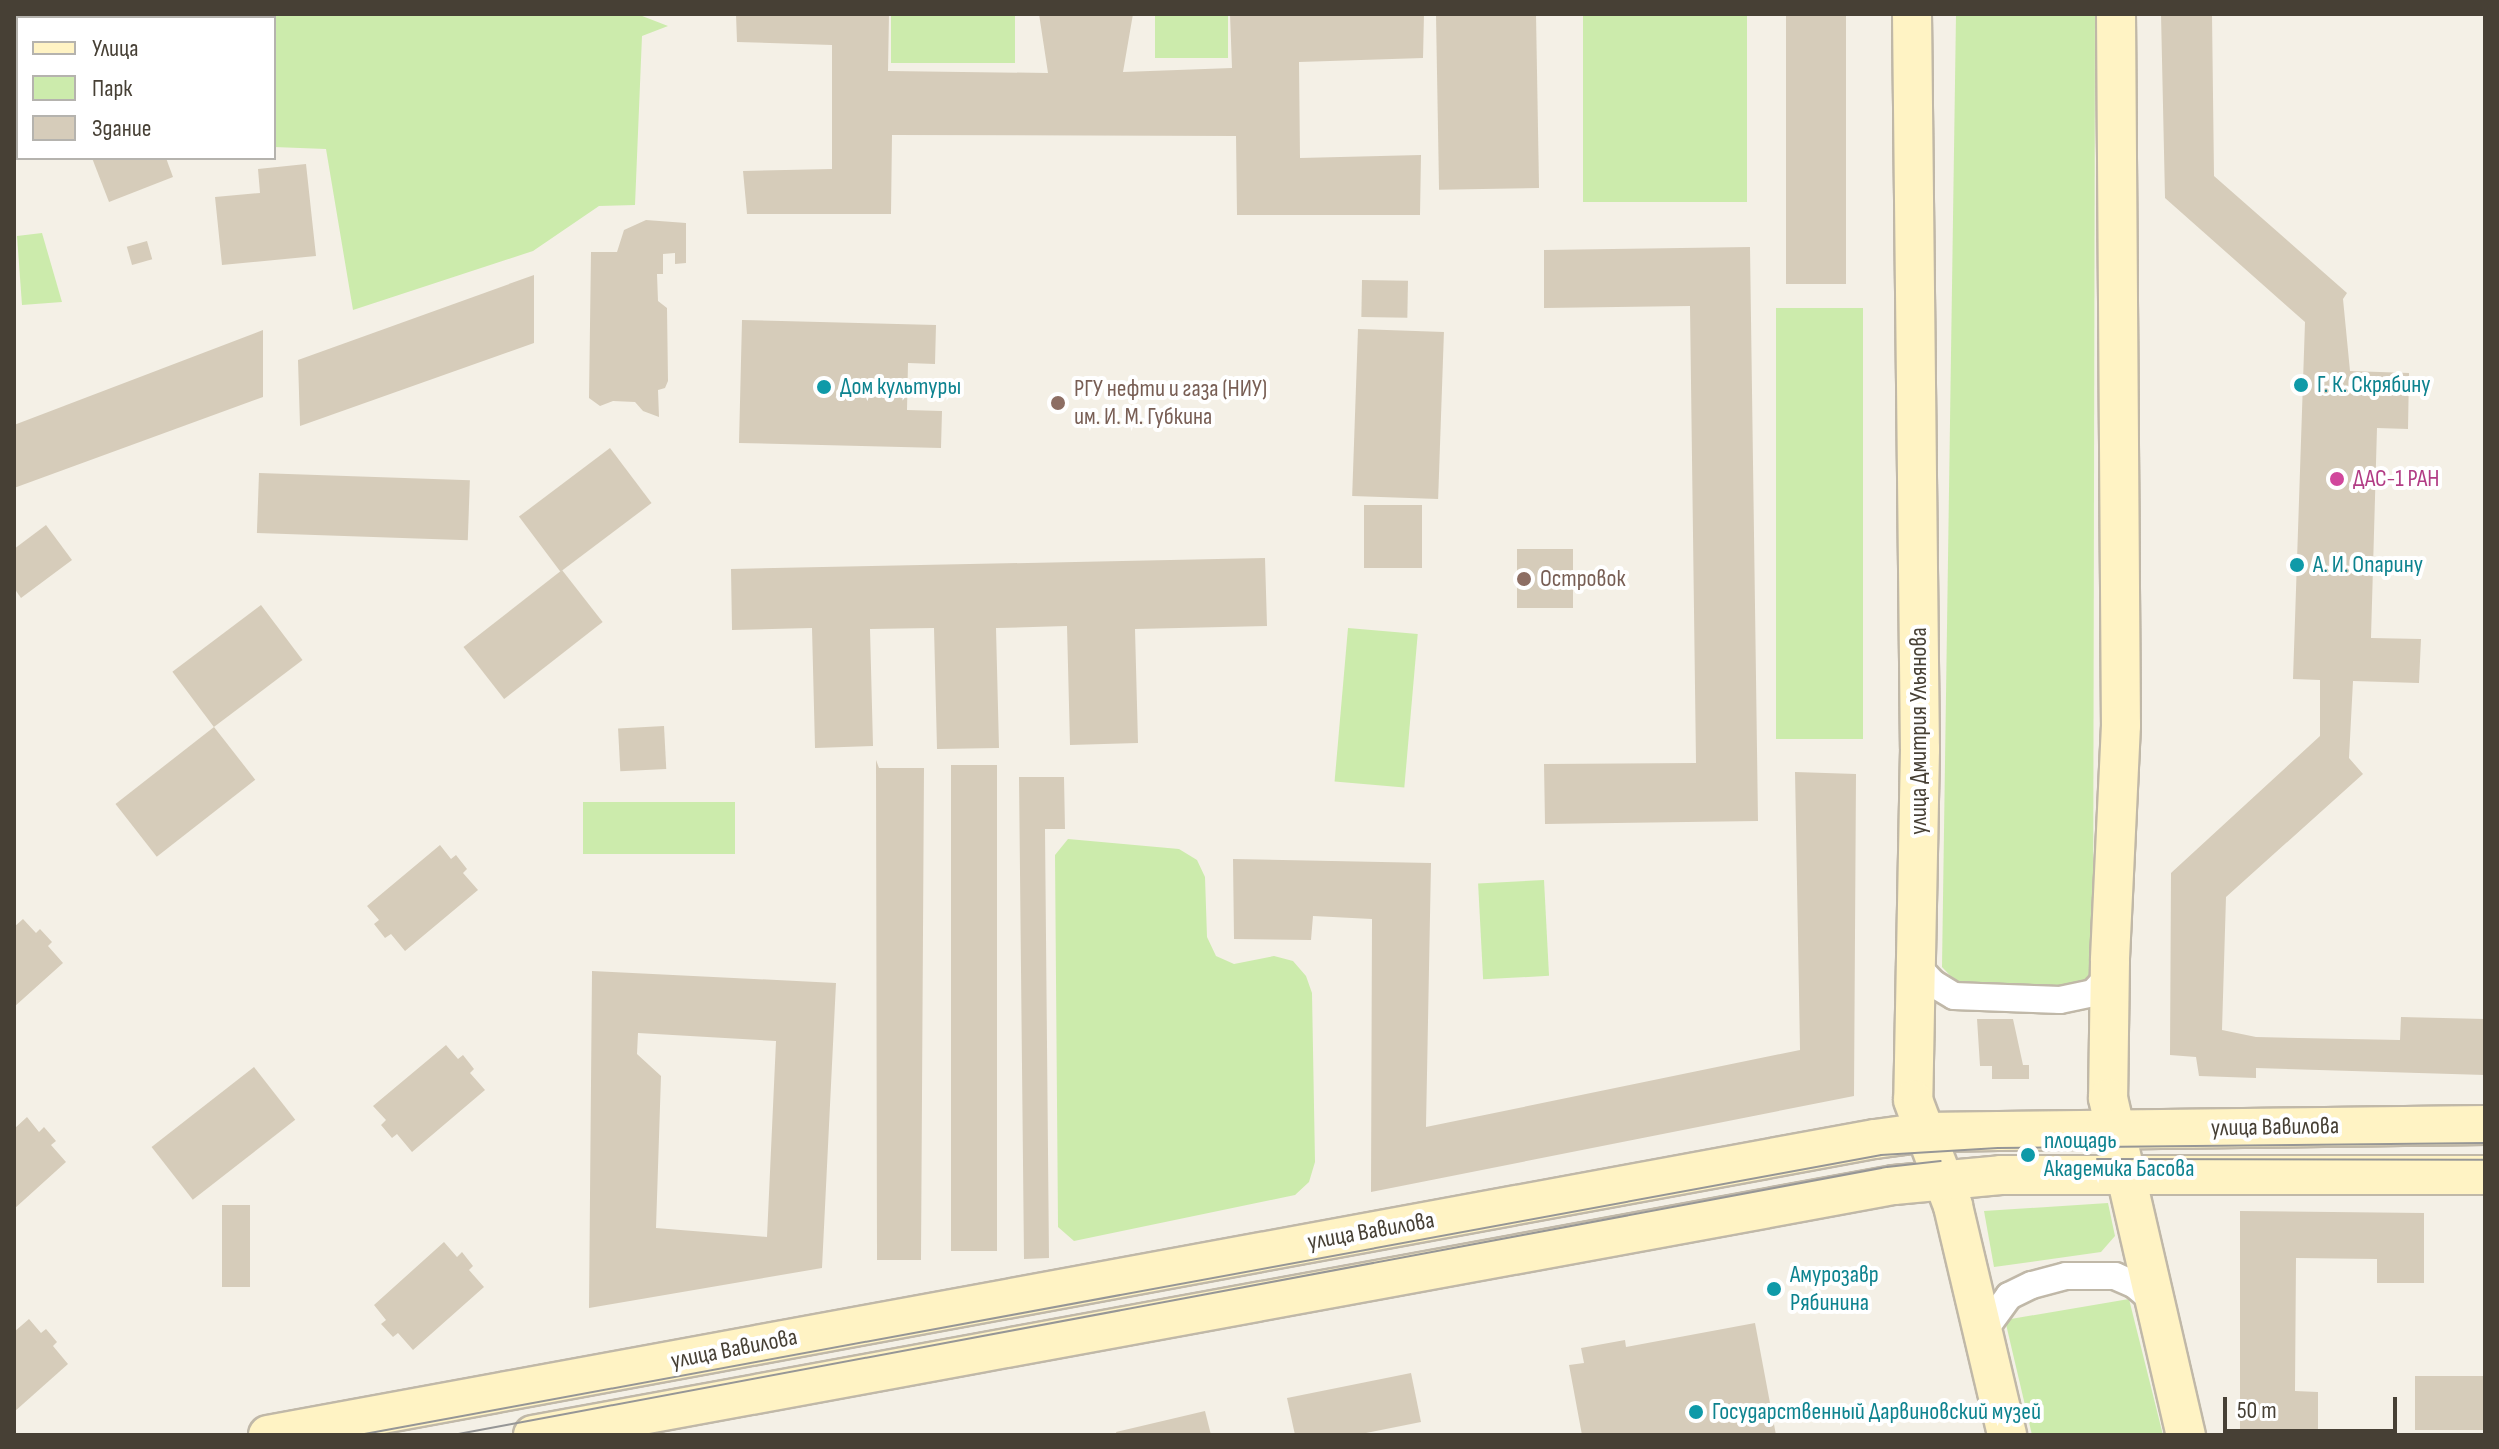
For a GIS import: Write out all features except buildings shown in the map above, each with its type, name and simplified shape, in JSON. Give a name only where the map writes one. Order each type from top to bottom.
[{"type":"main road","name":"улица Дмитрия Ульянова","points":[[1912,14],[1920,749],[1913,1100],[1953,1206],[2007,1435]]},
{"type":"main road","points":[[2116,14],[2121,703],[2110,961],[2108,1098],[2186,1435]]},
{"type":"main road","name":"улица Вавилова","points":[[268,1435],[1840,1144],[1926,1132],[2485,1125]]},
{"type":"main road","name":"улица Вавилова","points":[[533,1435],[1666,1225],[1943,1179],[2001,1175],[2485,1175]]},
{"type":"street","points":[[1916,965],[1934,984],[1954,996],[2060,1000],[2093,993],[2105,980],[2110,961]]},
{"type":"street","points":[[1982,1333],[2009,1296],[2032,1285],[2066,1276],[2115,1276],[2135,1285],[2155,1302]]},
{"type":"green space","points":[[637,14],[668,26],[642,36],[635,205],[599,206],[533,251],[353,310],[326,149],[276,147],[276,16],[220,16]]},
{"type":"green space","points":[[891,14],[1015,14],[1015,63],[891,63]]},
{"type":"green space","points":[[1155,14],[1228,14],[1228,58],[1155,58]]},
{"type":"green space","points":[[1583,14],[1747,14],[1747,202],[1583,202]]},
{"type":"green space","points":[[1956,14],[2095,14],[2093,975],[2073,989],[1960,986],[1942,967]]},
{"type":"green space","points":[[42,233],[62,302],[22,305],[17,236]]},
{"type":"green space","points":[[1776,308],[1863,308],[1863,739],[1776,739]]},
{"type":"green space","points":[[1348,628],[1418,634],[1404,788],[1335,781]]},
{"type":"green space","points":[[583,802],[735,802],[735,854],[583,854]]},
{"type":"green space","points":[[1068,839],[1179,849],[1197,860],[1205,877],[1207,937],[1216,956],[1234,964],[1274,956],[1293,961],[1306,976],[1312,993],[1315,1162],[1309,1182],[1295,1195],[1074,1241],[1058,1227],[1055,855]]},
{"type":"green space","points":[[1544,880],[1549,976],[1483,979],[1478,883]]},
{"type":"green space","points":[[2108,1203],[2115,1236],[2101,1252],[1994,1267],[1984,1211]]},
{"type":"green space","points":[[2129,1299],[2163,1435],[2032,1435],[2005,1320]]},
{"type":"tram line","points":[[359,1435],[1881,1155],[1998,1148],[2485,1143]]},
{"type":"tram line","points":[[2097,1159],[2485,1160]]},
{"type":"tram line","points":[[453,1435],[1887,1167],[1941,1161]]},
{"type":"place","name":"Г. К. Скрябину","points":[[2301,385]]},
{"type":"place","name":"Дом культуры","points":[[824,387]]},
{"type":"place","name":"РГУ нефти и газа (НИУ) им. И. М. Губкина","points":[[1058,403]]},
{"type":"place","name":"ДАС-1 РАН","points":[[2337,479]]},
{"type":"place","name":"А. И. Опарину","points":[[2297,565]]},
{"type":"place","name":"Островок","points":[[1524,579]]},
{"type":"place","name":"площадь Академика Басова","points":[[2028,1155]]},
{"type":"place","name":"Амурозавр Рябинина","points":[[1774,1289]]},
{"type":"place","name":"Государственный Дарвиновский музей","points":[[1696,1412]]}]
